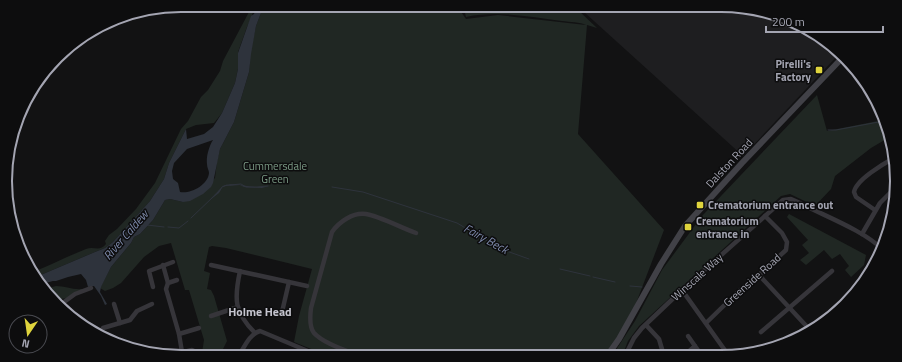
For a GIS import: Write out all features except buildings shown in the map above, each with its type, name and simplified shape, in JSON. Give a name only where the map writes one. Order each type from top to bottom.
[{"type":"main road","name":"Dalston Road","points":[[611,350],[619,339],[661,264],[689,222],[737,168],[840,60]]},
{"type":"street","points":[[876,210],[856,197],[854,192],[855,187],[878,168],[889,161]]},
{"type":"street","points":[[862,234],[880,203],[890,193]]},
{"type":"street","name":"Winscale Way","points":[[628,350],[634,338],[642,328],[682,290],[783,200],[791,199],[862,234],[877,245]]},
{"type":"street","points":[[346,350],[335,346],[314,332],[311,326],[310,316],[319,274],[335,226],[347,218],[365,214],[416,233]]},
{"type":"street","name":"Greenside Road","points":[[706,323],[740,290],[786,250],[787,242],[782,233],[765,216]]},
{"type":"street","points":[[153,287],[149,271],[173,262]]},
{"type":"street","points":[[163,265],[168,283],[166,290],[179,334],[182,350]]},
{"type":"street","points":[[211,265],[307,286]]},
{"type":"street","points":[[240,271],[235,292],[238,307],[243,321],[255,333]]},
{"type":"street","points":[[761,332],[832,271]]},
{"type":"street","points":[[759,275],[807,327]]},
{"type":"street","points":[[168,283],[177,280]]},
{"type":"street","points":[[282,312],[288,282]]},
{"type":"street","points":[[63,303],[76,294],[91,288]]},
{"type":"street","points":[[682,290],[725,350]]},
{"type":"street","points":[[114,304],[120,323]]},
{"type":"street","points":[[102,330],[103,328],[130,320],[137,311],[152,304]]},
{"type":"street","points":[[211,316],[238,307]]},
{"type":"street","points":[[646,325],[658,339],[662,350]]},
{"type":"street","points":[[179,334],[199,328]]},
{"type":"street","points":[[255,333],[262,332],[305,350]]},
{"type":"street","points":[[245,350],[255,333]]},
{"type":"street","points":[[688,336],[698,350]]},
{"type":"street","points":[[690,350],[695,346]]},
{"type":"shaded area","points":[[584,12],[743,13],[775,21],[796,29],[815,40],[836,57],[743,156]]},
{"type":"green space","points":[[249,12],[253,12],[238,52],[238,69],[235,83],[222,113],[214,123],[196,125],[186,129],[169,163],[164,179],[150,201],[113,242],[105,248],[40,275],[37,270],[86,249],[101,248],[104,246],[109,235],[117,229],[136,209],[155,183],[181,129],[188,121],[201,97],[208,90],[220,71],[223,61]]},
{"type":"green space","name":"Cummersdale Green","points":[[261,12],[461,12],[466,19],[498,15],[586,25],[502,14],[466,17],[464,12],[580,12],[597,28],[587,25],[578,134],[664,230],[630,319],[611,350],[314,350],[294,342],[299,316],[312,269],[212,246],[209,247],[204,271],[210,273],[207,289],[211,290],[214,296],[227,341],[223,349],[225,350],[202,350],[204,340],[189,290],[185,290],[171,243],[159,246],[144,257],[121,283],[105,291],[100,288],[111,267],[131,243],[134,237],[140,234],[153,220],[165,200],[170,199],[183,202],[215,178],[220,149],[234,122],[249,72],[250,54],[256,26]]},
{"type":"green space","points":[[817,95],[827,131],[879,121],[885,140],[871,148],[835,176],[831,189],[815,206],[790,194],[781,196],[639,326],[628,341],[624,350],[616,350],[635,321],[662,270],[702,216]]},
{"type":"green space","points":[[789,214],[866,255],[864,265],[851,277],[845,270],[849,266],[840,254],[832,259],[824,250],[806,265],[800,260],[809,253],[802,245],[808,240],[787,217]]},
{"type":"green space","points":[[56,286],[82,290],[73,293],[69,298],[60,299],[50,288]]},
{"type":"water","name":"River Caldew","points":[[255,12],[261,12],[256,26],[249,72],[234,122],[220,149],[211,187],[203,194],[190,201],[183,202],[170,199],[165,200],[153,220],[140,234],[134,237],[131,243],[111,267],[100,292],[107,304],[105,305],[94,286],[88,287],[86,280],[81,274],[46,283],[40,275],[105,248],[113,242],[150,201],[164,179],[169,163],[186,129],[187,139],[204,134],[213,127],[222,113],[235,83],[238,69],[238,53],[251,16]],"holes":[[[213,140],[207,155],[209,173],[206,181],[194,190],[189,192],[180,192],[178,183],[173,179],[172,171],[174,163],[187,149]]]},
{"type":"water","points":[[231,184],[236,184],[257,187],[269,186],[262,188],[244,187],[240,185],[222,187]]},
{"type":"water","points":[[222,187],[219,193],[210,200],[214,195]]},
{"type":"waterway","points":[[44,82],[48,77]]},
{"type":"waterway","name":"Fairy Beck","points":[[828,130],[836,130],[879,122]]},
{"type":"waterway","name":"Fairy Beck","points":[[230,185],[241,184],[246,187],[268,186]]},
{"type":"waterway","name":"Fairy Beck","points":[[219,192],[222,187],[227,185]]},
{"type":"waterway","name":"Fairy Beck","points":[[332,187],[363,192],[457,223],[501,249],[529,259]]},
{"type":"waterway","name":"Fairy Beck","points":[[191,218],[213,197]]},
{"type":"waterway","name":"Fairy Beck","points":[[168,227],[179,228],[188,221]]},
{"type":"waterway","name":"Fairy Beck","points":[[147,225],[164,227]]},
{"type":"waterway","name":"Fairy Beck","points":[[560,269],[590,276]]},
{"type":"waterway","name":"Fairy Beck","points":[[593,277],[615,282]]},
{"type":"waterway","name":"Fairy Beck","points":[[630,286],[642,287]]},
{"type":"place","name":"Pirelli's Factory","points":[[819,70]]},
{"type":"place","name":"Crematorium entrance out","points":[[700,205]]},
{"type":"place","name":"Crematorium entrance in","points":[[688,227]]},
{"type":"district","name":"Holme Head","points":[[260,312]]}]
